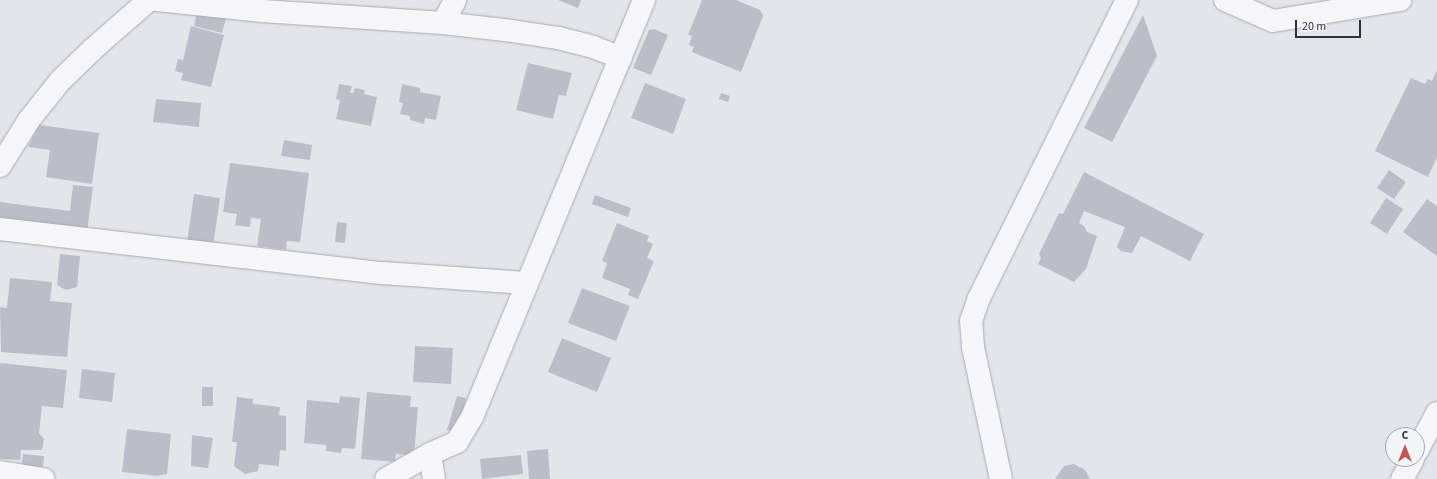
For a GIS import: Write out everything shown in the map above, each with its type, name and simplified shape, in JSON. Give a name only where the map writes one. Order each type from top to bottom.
[{"type":"street","points":[[0,166],[29,120],[60,81],[93,49],[149,0]]},
{"type":"street","points":[[157,0],[262,11],[444,23],[558,38],[621,58]]},
{"type":"street","points":[[444,23],[456,0]]},
{"type":"street","points":[[386,479],[430,454],[457,442],[473,414],[644,0]]},
{"type":"street","points":[[1001,479],[976,361],[971,321],[979,298],[1127,0]]},
{"type":"street","points":[[1225,0],[1273,21],[1400,0]]},
{"type":"street","points":[[0,229],[383,273],[526,283]]},
{"type":"street","points":[[1425,436],[1437,413]]},
{"type":"street","points":[[430,454],[434,479]]},
{"type":"street","points":[[1402,479],[1409,467]]},
{"type":"street","points":[[0,472],[44,479]]},
{"type":"building","points":[[558,0],[581,0],[578,8]]},
{"type":"building","points":[[702,0],[736,0],[760,10],[763,16],[741,72],[692,52],[694,47],[689,45],[692,36],[688,35]]},
{"type":"building","points":[[197,11],[226,18],[222,33],[194,26]]},
{"type":"building","points":[[1143,15],[1157,56],[1112,142],[1084,128]]},
{"type":"building","points":[[191,26],[224,35],[211,87],[181,80],[183,73],[175,71],[178,59],[183,60]]},
{"type":"building","points":[[654,29],[668,35],[651,75],[633,68],[649,30]]},
{"type":"building","points":[[528,63],[572,73],[566,96],[559,95],[553,119],[516,110]]},
{"type":"building","points":[[1437,70],[1437,157],[1428,177],[1375,151],[1411,78],[1425,84],[1428,79],[1432,81]]},
{"type":"building","points":[[645,83],[686,99],[673,134],[631,118]]},
{"type":"building","points":[[339,84],[352,86],[350,93],[353,93],[355,88],[365,90],[364,94],[377,97],[371,126],[336,119],[340,100],[336,99]]},
{"type":"building","points":[[402,84],[420,88],[420,92],[441,96],[436,120],[425,118],[424,124],[410,120],[410,116],[400,114],[403,103],[399,102]]},
{"type":"building","points":[[721,93],[730,96],[728,102],[719,99]]},
{"type":"building","points":[[156,99],[201,103],[199,127],[153,122]]},
{"type":"building","points":[[39,125],[99,133],[92,184],[46,177],[50,150],[28,147]]},
{"type":"building","points":[[284,140],[312,145],[310,160],[281,156]]},
{"type":"building","points":[[230,163],[309,173],[300,242],[287,241],[286,250],[257,246],[261,219],[251,218],[250,227],[235,225],[237,214],[223,212]]},
{"type":"building","points":[[1389,170],[1406,182],[1394,199],[1377,188]]},
{"type":"building","points":[[1084,172],[1204,234],[1190,261],[1141,236],[1132,253],[1121,251],[1117,247],[1125,227],[1084,211],[1079,223],[1084,226],[1087,232],[1097,236],[1086,269],[1074,282],[1038,264],[1041,258],[1039,254],[1059,213],[1063,214]]},
{"type":"building","points":[[73,185],[93,187],[87,232],[0,222],[0,202],[70,211]]},
{"type":"building","points":[[194,194],[220,198],[213,246],[187,243]]},
{"type":"building","points":[[595,195],[631,208],[628,217],[592,204]]},
{"type":"building","points":[[1386,198],[1403,209],[1387,234],[1370,223]]},
{"type":"building","points":[[1427,199],[1437,206],[1437,256],[1403,232]]},
{"type":"building","points":[[337,222],[347,223],[345,243],[335,242]]},
{"type":"building","points":[[617,223],[649,236],[647,241],[653,244],[647,258],[654,261],[638,299],[628,295],[630,289],[602,278],[607,263],[602,261]]},
{"type":"building","points":[[60,254],[80,256],[77,287],[66,290],[57,285]]},
{"type":"building","points":[[10,278],[52,282],[50,301],[72,303],[67,357],[1,352],[0,307],[7,308]]},
{"type":"building","points":[[582,288],[630,306],[616,341],[568,323]]},
{"type":"building","points":[[562,338],[611,358],[597,392],[548,372]]},
{"type":"building","points":[[415,346],[453,348],[451,384],[413,382]]},
{"type":"building","points":[[0,363],[67,370],[63,408],[42,406],[39,433],[44,439],[42,450],[21,450],[20,460],[0,459]]},
{"type":"building","points":[[82,369],[115,373],[112,402],[79,398]]},
{"type":"building","points":[[202,387],[213,387],[213,406],[202,406]]},
{"type":"building","points":[[367,392],[411,396],[410,407],[418,407],[414,456],[396,454],[395,462],[361,459]]},
{"type":"building","points":[[340,396],[360,398],[355,449],[342,448],[341,453],[326,451],[326,445],[304,443],[307,400],[339,403]]},
{"type":"building","points":[[457,396],[466,398],[464,407],[469,406],[453,430],[447,430]]},
{"type":"building","points":[[237,397],[253,399],[253,404],[280,407],[279,415],[286,416],[286,451],[280,450],[279,466],[259,464],[258,471],[245,474],[234,466],[237,442],[232,442]]},
{"type":"building","points":[[127,429],[171,434],[167,474],[156,476],[122,472]]},
{"type":"building","points":[[192,435],[213,438],[208,468],[191,466]]},
{"type":"building","points":[[548,449],[550,479],[529,479],[527,451]]},
{"type":"building","points":[[23,454],[44,456],[43,466],[32,470],[22,463]]},
{"type":"building","points":[[521,455],[523,474],[482,479],[480,459]]},
{"type":"building","points":[[1074,464],[1085,470],[1090,479],[1055,479],[1064,466]]}]
